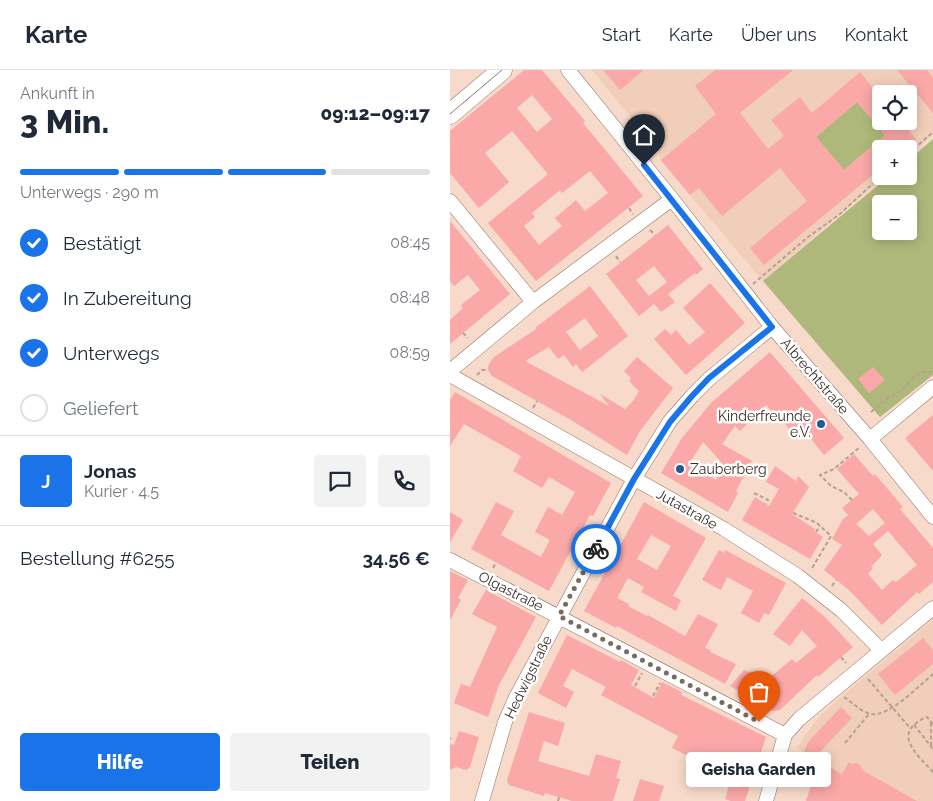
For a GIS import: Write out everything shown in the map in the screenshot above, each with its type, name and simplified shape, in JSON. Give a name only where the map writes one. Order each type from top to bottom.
[{"type":"main road","points":[[450,96],[483,70]]},
{"type":"main road","points":[[450,114],[502,70]]},
{"type":"street","name":"Albrechtstraße","points":[[568,70],[772,327],[870,439],[933,517]]},
{"type":"street","points":[[450,371],[533,302],[672,199]]},
{"type":"street","points":[[450,201],[533,302]]},
{"type":"street","name":"Hedwigstraße","points":[[482,801],[516,697],[634,479],[670,422],[692,396],[723,366],[772,327]]},
{"type":"street","name":"Jutastraße","points":[[450,375],[724,529],[803,579],[841,610],[881,650]]},
{"type":"street","points":[[870,439],[933,387]]},
{"type":"street","name":"Olgastraße","points":[[450,560],[785,735]]},
{"type":"street","points":[[766,801],[785,735],[799,719],[933,608]]},
{"type":"path","points":[[917,146],[933,132]]},
{"type":"path","points":[[744,292],[808,237],[840,214],[872,184]]},
{"type":"path","points":[[629,208],[634,215]]},
{"type":"path","points":[[649,228],[654,235]]},
{"type":"path","points":[[615,254],[620,262]]},
{"type":"path","points":[[871,412],[888,398],[901,391],[915,376],[924,372],[933,372]]},
{"type":"path","points":[[852,500],[844,492],[831,486],[820,474],[834,469],[854,452]]},
{"type":"path","points":[[754,493],[768,500],[766,504]]},
{"type":"path","points":[[793,513],[820,525],[831,536],[811,569]]},
{"type":"path","points":[[816,532],[820,525]]},
{"type":"path","points":[[635,686],[642,673]]},
{"type":"path","points":[[834,690],[869,714],[874,715],[892,708],[933,674]]},
{"type":"path","points":[[867,678],[910,728]]},
{"type":"path","points":[[653,696],[660,682]]},
{"type":"path","points":[[844,743],[869,714]]},
{"type":"path","points":[[932,748],[932,723],[925,717],[910,728],[907,736],[909,743],[932,768],[933,772]]},
{"type":"path","points":[[914,726],[932,748]]},
{"type":"path","points":[[558,801],[559,797]]},
{"type":"shaded area","points":[[592,70],[933,70],[933,135],[917,148],[917,140],[872,140],[872,185],[875,185],[763,281],[660,160],[659,152]]},
{"type":"shaded area","points":[[933,620],[933,801],[890,801],[797,748],[816,720],[837,700]]},
{"type":"green space","points":[[857,102],[872,120],[872,130],[881,130],[885,135],[879,140],[872,140],[872,146],[844,170],[816,137]]},
{"type":"green space","points":[[933,139],[933,375],[880,417],[763,281],[878,185],[917,185],[917,153]]},
{"type":"building","points":[[524,70],[542,70],[585,121],[583,123],[643,196],[536,281],[488,223],[547,175],[547,173],[512,131],[485,153],[509,182],[479,208],[450,173],[450,131]],"holes":[[[532,95],[552,119],[537,132],[517,108]],[[590,171],[608,193],[585,211],[576,200],[555,218],[562,226],[539,245],[524,226],[535,217],[532,213],[560,190],[562,193]]]},
{"type":"building","points":[[603,70],[644,70],[620,90]]},
{"type":"building","points":[[715,70],[793,70],[740,113],[768,149],[784,136],[771,120],[800,97],[812,113],[860,72],[872,87],[872,120],[857,102],[816,137],[844,170],[872,146],[872,175],[764,265],[750,248],[807,201],[780,168],[722,216],[699,188],[690,195],[661,160],[716,114],[695,86]]},
{"type":"building","points":[[897,70],[927,70],[933,78],[933,113],[917,94],[917,85],[910,85]]},
{"type":"building","points":[[881,130],[908,130],[916,139],[879,140],[885,135]]},
{"type":"building","points":[[450,221],[510,294],[450,344],[450,320],[463,308],[461,305],[480,290],[468,275],[454,286],[450,281]]},
{"type":"building","points":[[668,225],[703,269],[668,294],[675,302],[661,312],[654,304],[639,316],[606,274]],"holes":[[[654,266],[667,282],[649,296],[636,280]]]},
{"type":"building","points":[[710,283],[745,323],[686,375],[654,339],[665,329],[671,335],[676,330],[689,345],[705,332],[683,308]]},
{"type":"building","points":[[590,286],[628,336],[582,372],[576,364],[573,367],[564,355],[558,359],[549,347],[525,361],[609,406],[600,394],[625,409],[639,391],[629,381],[631,378],[624,371],[637,357],[673,388],[640,431],[627,455],[571,420],[492,376],[488,370],[489,364],[494,357]],"holes":[[[585,318],[598,336],[580,350],[566,332]]]},
{"type":"building","points":[[770,352],[844,438],[824,455],[803,429],[795,436],[776,413],[775,415],[766,405],[740,431],[735,426],[722,444],[752,461],[736,491],[738,493],[728,512],[661,473],[682,438],[711,403]],"holes":[[[703,442],[724,465],[716,480],[689,464]]]},
{"type":"building","points":[[873,367],[885,380],[869,393],[858,379]]},
{"type":"building","points":[[455,392],[611,483],[593,516],[590,515],[549,591],[471,549],[496,502],[514,511],[501,535],[541,557],[550,540],[535,532],[548,507],[562,515],[575,492],[549,477],[542,488],[513,471],[521,456],[464,424],[450,446],[450,400]]},
{"type":"building","points":[[933,415],[933,471],[905,438]]},
{"type":"building","points":[[854,454],[873,476],[875,474],[903,507],[900,509],[933,548],[933,582],[919,594],[917,592],[882,625],[850,591],[824,570],[842,545],[832,539],[843,519],[848,515],[842,508],[859,494],[837,469]],"holes":[[[873,509],[885,523],[869,536],[856,524]],[[888,531],[917,565],[896,582],[893,580],[882,590],[868,574],[873,568],[871,567],[882,555],[873,544]]]},
{"type":"building","points":[[775,466],[796,481],[798,476],[809,487],[792,514],[815,529],[814,531],[823,537],[810,559],[742,520],[755,497],[769,506],[779,489],[766,482]]},
{"type":"building","points":[[644,502],[706,538],[673,596],[681,600],[676,611],[641,592],[644,587],[628,578],[617,598],[629,604],[628,606],[685,636],[698,614],[718,624],[705,648],[736,664],[725,684],[617,626],[616,628],[584,611]],"holes":[[[651,535],[671,546],[657,570],[637,559]]]},
{"type":"building","points":[[450,512],[463,520],[450,542]]},
{"type":"building","points":[[719,550],[724,553],[725,550],[786,583],[769,615],[764,613],[759,623],[741,613],[753,591],[727,577],[721,590],[702,580]]},
{"type":"building","points":[[450,571],[468,580],[458,598],[461,600],[450,620]]},
{"type":"building","points":[[486,590],[536,617],[499,685],[488,717],[454,703],[461,684],[470,687],[497,627],[472,614]]},
{"type":"building","points":[[802,598],[824,616],[853,647],[818,677],[817,675],[780,710],[773,711],[730,686],[744,670],[768,679],[792,659],[796,663],[817,646],[802,630],[790,646],[773,634]]},
{"type":"building","points":[[567,635],[639,670],[631,685],[654,698],[662,682],[682,692],[681,695],[766,737],[745,801],[725,799],[735,764],[694,752],[692,758],[672,748],[678,736],[601,695],[606,687],[572,669],[563,686],[574,692],[566,708],[538,693]]},
{"type":"building","points":[[923,638],[933,650],[933,664],[895,695],[878,674]]},
{"type":"building","points":[[841,707],[852,718],[814,758],[842,774],[849,762],[852,764],[857,763],[861,766],[862,770],[917,801],[806,801],[811,785],[793,781],[808,742]]},
{"type":"building","points":[[529,712],[565,723],[558,746],[544,741],[538,761],[589,776],[596,754],[621,761],[616,778],[620,779],[613,801],[572,801],[545,793],[544,796],[509,785],[507,780]]},
{"type":"building","points":[[459,731],[479,737],[470,767],[466,770],[456,767],[450,770],[450,744],[454,745]]},
{"type":"building","points":[[640,779],[664,786],[659,801],[633,801]]},
{"type":"tram line","points":[[450,114],[502,70]]},
{"type":"way so far","points":[[596,549],[559,616],[759,722]]},
{"type":"place","name":"Kinderfreunde e.V.","points":[[821,424]]},
{"type":"place","name":"Zauberberg","points":[[680,469]]},
{"type":"place","name":"Geisha Garden","points":[[759,722]]},
{"type":"route","points":[[596,549],[634,479],[670,422],[709,378],[772,327],[644,165]]}]
